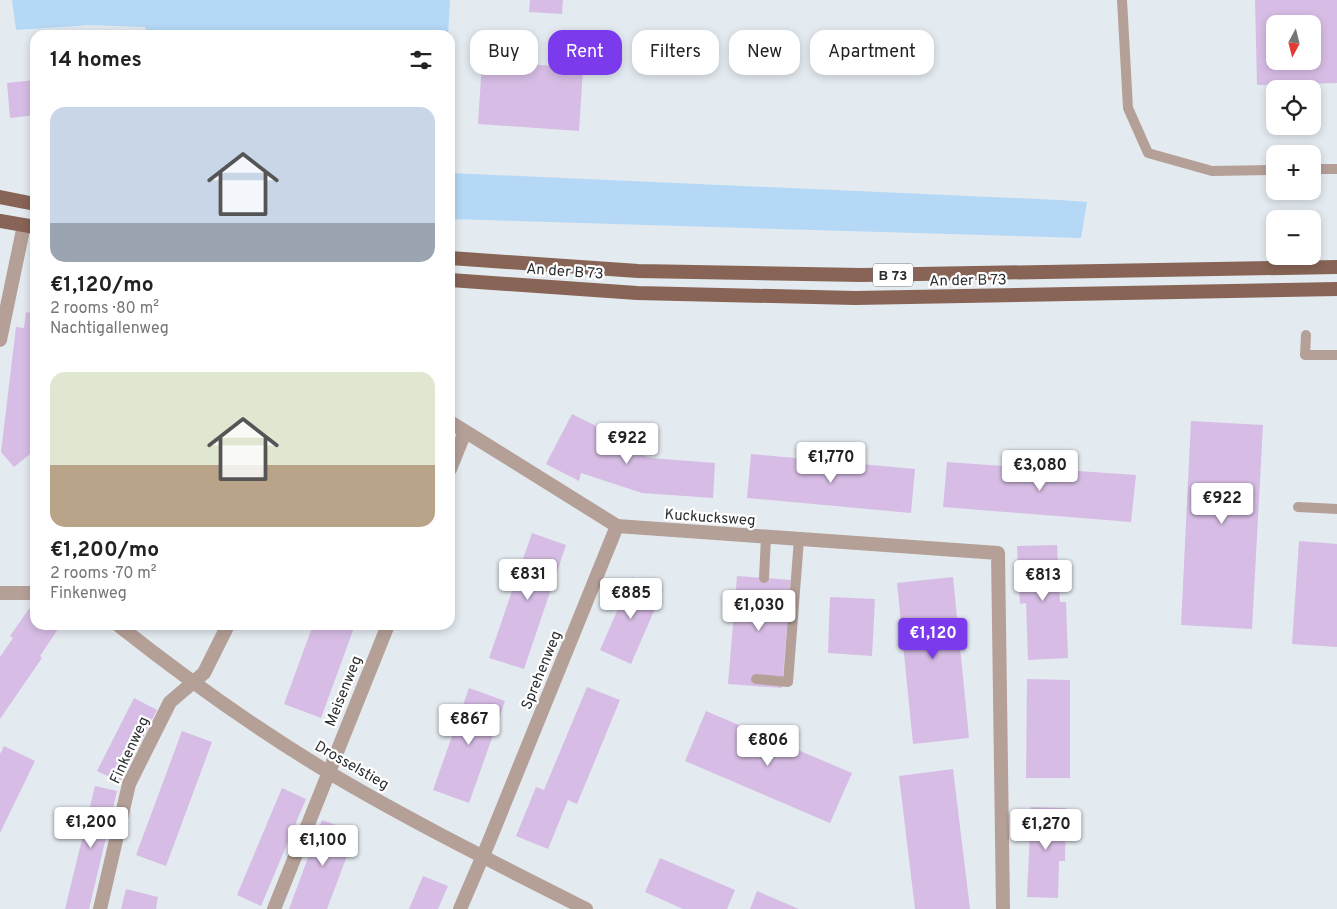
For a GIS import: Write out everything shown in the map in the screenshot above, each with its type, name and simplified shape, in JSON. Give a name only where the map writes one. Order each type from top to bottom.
[{"type":"main road","points":[[0,197],[30,203]]},
{"type":"main road","points":[[0,221],[29,226]]},
{"type":"main road","name":"An der B 73","points":[[455,258],[638,271],[861,275],[1337,267]]},
{"type":"main road","name":"An der B 73","points":[[455,280],[637,293],[855,298],[1337,289]]},
{"type":"street","points":[[0,340],[29,226]]},
{"type":"street","name":"Kuckucksweg","points":[[455,425],[616,526],[998,553],[1003,909]]},
{"type":"street","points":[[455,457],[465,432]]},
{"type":"street","name":"Sprehenweg","points":[[460,909],[483,857],[616,526]]},
{"type":"street","points":[[0,592],[30,593]]},
{"type":"street","name":"Drosselstieg","points":[[124,630],[193,684],[328,772],[483,857],[586,909]]},
{"type":"street","name":"Finkenweg","points":[[100,909],[128,784],[170,702],[204,673],[226,630]]},
{"type":"street","name":"Meisenweg","points":[[274,909],[386,630]]},
{"type":"lane","points":[[1122,0],[1128,108],[1148,153],[1212,171],[1266,170]]},
{"type":"lane","points":[[1321,169],[1337,169]]},
{"type":"lane","points":[[1306,335],[1305,355],[1337,355]]},
{"type":"lane","points":[[1298,507],[1337,508]]},
{"type":"lane","points":[[764,578],[766,537]]},
{"type":"lane","points":[[756,679],[788,682],[799,539]]},
{"type":"shaded area","points":[[12,0],[450,0],[448,30],[146,30],[145,27],[90,25],[16,30]]},
{"type":"shaded area","points":[[455,173],[1087,202],[1081,238],[455,219]]},
{"type":"building","points":[[530,0],[563,0],[562,14],[529,12]]},
{"type":"building","points":[[1255,0],[1337,0],[1337,83],[1321,83],[1321,80],[1266,80],[1266,85],[1257,85]]},
{"type":"building","points":[[538,65],[548,66],[548,75],[583,75],[579,131],[478,124],[481,75],[538,75]]},
{"type":"building","points":[[30,81],[30,116],[10,118],[7,83]]},
{"type":"building","points":[[26,312],[30,313],[30,454],[14,467],[1,452],[16,327],[24,328]]},
{"type":"building","points":[[572,414],[604,430],[599,440],[651,458],[715,463],[713,498],[642,493],[581,473],[579,481],[546,464]]},
{"type":"building","points":[[1191,421],[1263,425],[1252,629],[1181,625]]},
{"type":"building","points":[[751,454],[915,469],[911,513],[747,498]]},
{"type":"building","points":[[947,462],[1136,475],[1131,522],[943,507]]},
{"type":"building","points":[[532,533],[566,545],[524,669],[489,658]]},
{"type":"building","points":[[1299,541],[1337,544],[1337,647],[1292,644]]},
{"type":"building","points":[[1057,545],[1060,602],[1066,602],[1068,658],[1028,660],[1026,603],[1020,604],[1017,546]]},
{"type":"building","points":[[737,576],[791,580],[782,688],[728,684]]},
{"type":"building","points":[[632,577],[663,590],[631,664],[600,650]]},
{"type":"building","points":[[953,577],[969,738],[913,744],[897,583]]},
{"type":"building","points":[[830,597],[875,599],[872,656],[828,653]]},
{"type":"building","points":[[30,607],[30,630],[57,630],[40,656],[42,658],[0,719],[0,657],[13,638],[10,636]]},
{"type":"building","points":[[311,630],[353,630],[321,718],[284,704]]},
{"type":"building","points":[[1027,679],[1070,680],[1070,778],[1026,778]]},
{"type":"building","points":[[587,687],[620,700],[577,804],[568,800],[548,849],[516,836],[536,787],[544,790]]},
{"type":"building","points":[[469,688],[505,701],[469,803],[433,790]]},
{"type":"building","points":[[134,698],[157,710],[120,782],[97,771]]},
{"type":"building","points":[[706,711],[852,773],[830,823],[685,761]]},
{"type":"building","points":[[182,731],[212,742],[166,866],[136,855]]},
{"type":"building","points":[[4,746],[35,761],[0,833],[0,754]]},
{"type":"building","points":[[953,769],[970,909],[915,909],[899,776]]},
{"type":"building","points":[[95,786],[117,791],[89,909],[65,909]]},
{"type":"building","points":[[282,788],[306,799],[261,906],[237,895]]},
{"type":"building","points":[[1031,807],[1066,808],[1065,861],[1059,861],[1058,898],[1027,897]]},
{"type":"building","points":[[322,820],[356,832],[327,909],[289,909]]},
{"type":"building","points":[[660,858],[735,890],[727,909],[683,909],[645,892]]},
{"type":"building","points":[[423,876],[448,886],[438,909],[409,909]]},
{"type":"building","points":[[126,889],[158,897],[156,909],[121,909]]},
{"type":"building","points":[[757,891],[799,909],[750,909]]}]
